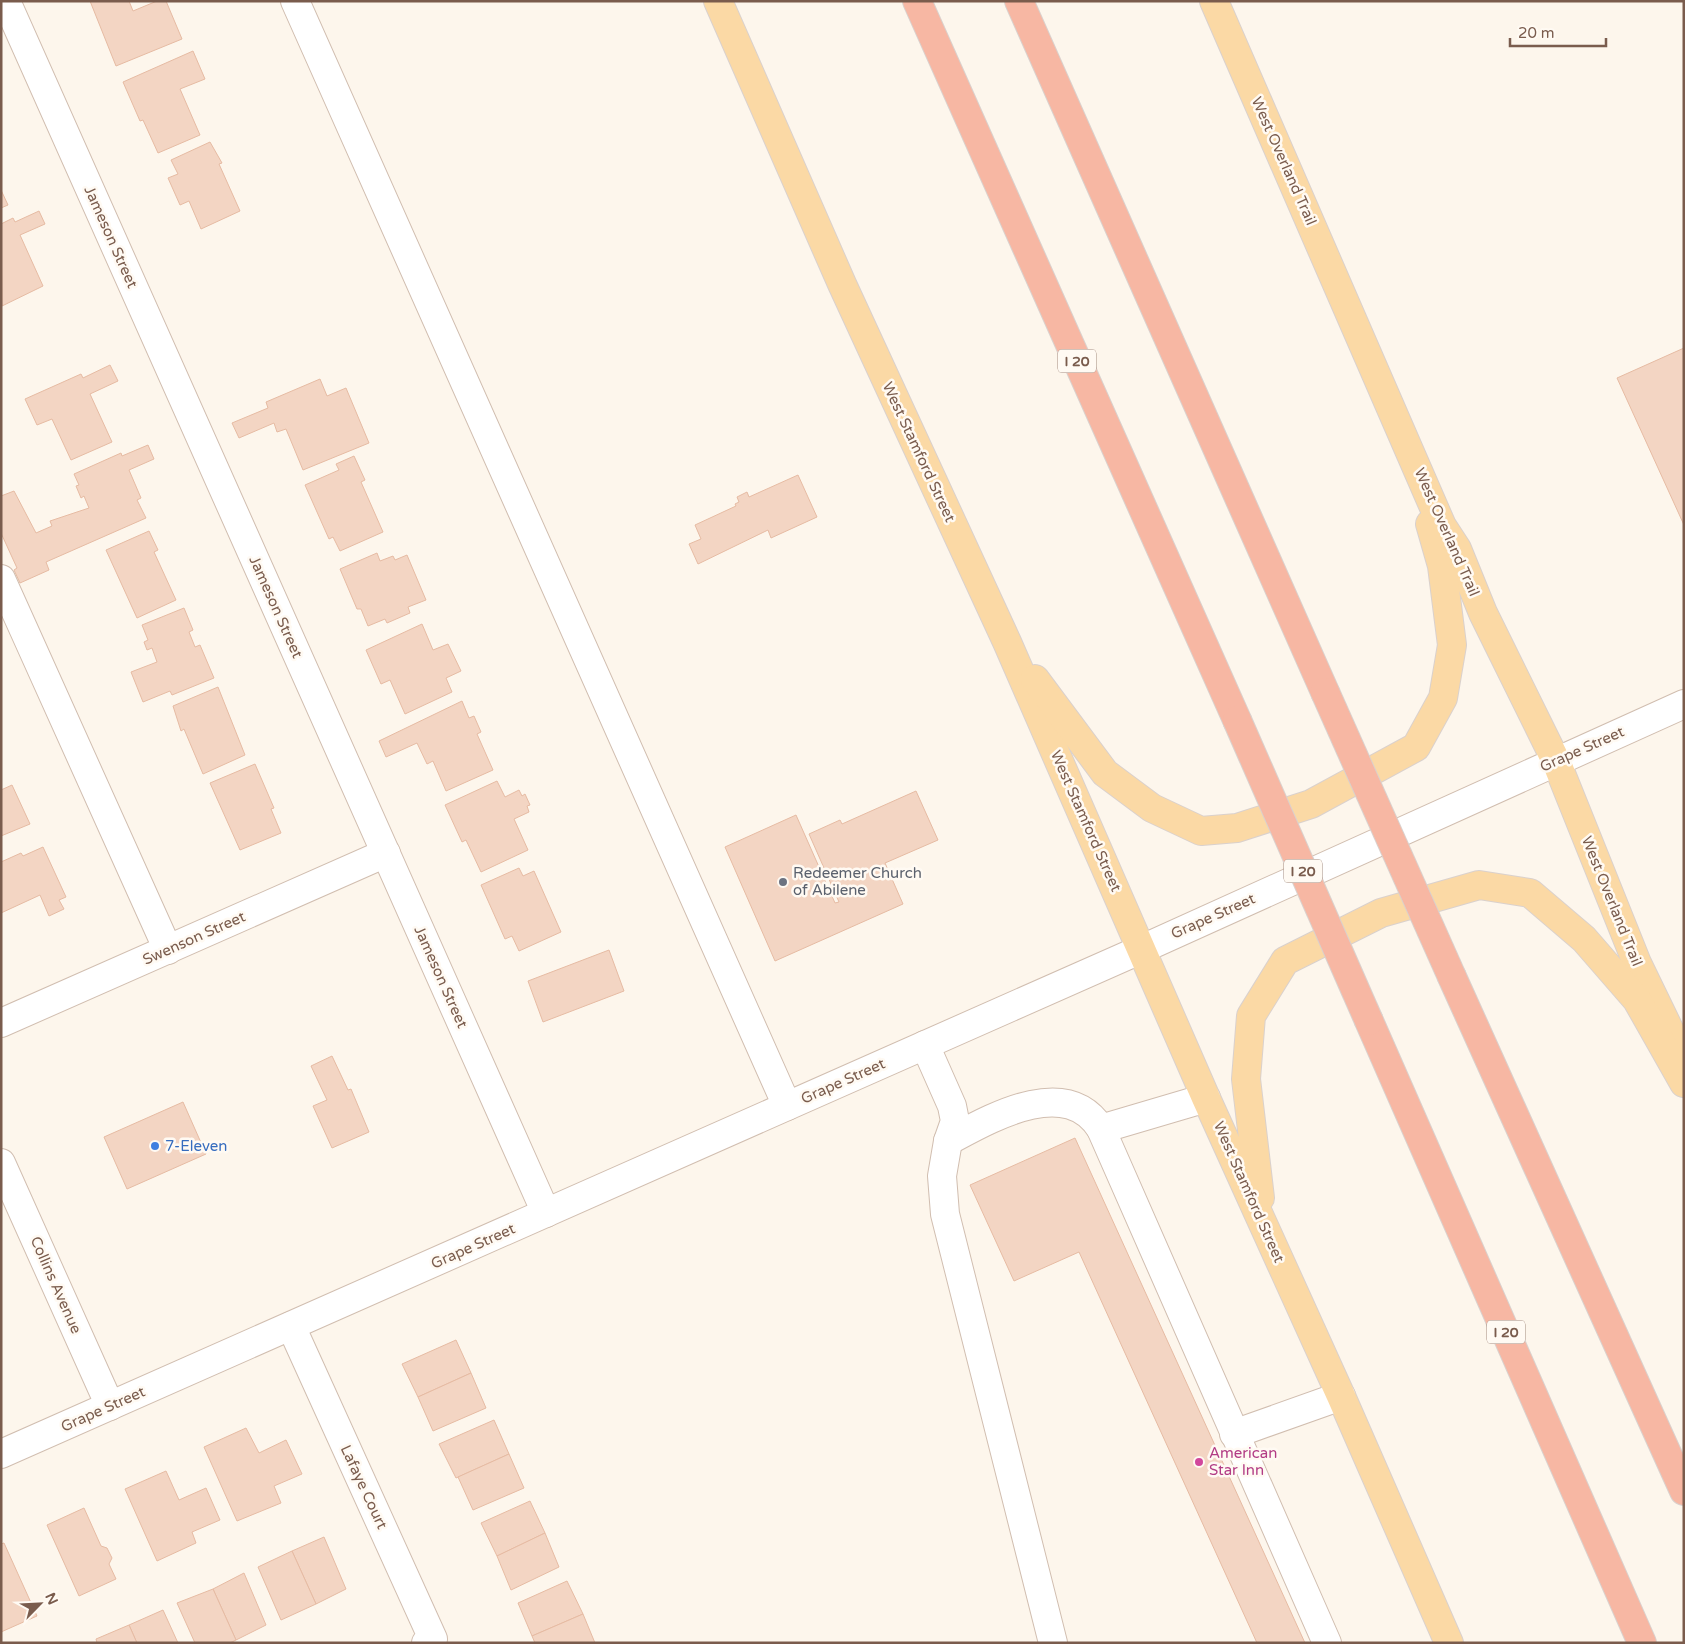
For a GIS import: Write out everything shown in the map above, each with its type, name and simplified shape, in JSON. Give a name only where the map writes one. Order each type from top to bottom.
[{"type":"highway","name":"I 20","points":[[917,1],[1237,720],[1642,1643]]},
{"type":"highway","points":[[1019,1],[1452,977],[1684,1491]]},
{"type":"main road","name":"West Stamford Street","points":[[718,1],[842,284],[1007,642],[1206,1098],[1341,1396],[1449,1643]]},
{"type":"main road","name":"West Overland Trail","points":[[1214,1],[1442,526],[1457,550],[1483,614],[1556,761],[1636,963],[1684,1060]]},
{"type":"main road","points":[[1007,642],[1105,773],[1152,808],[1201,832],[1237,828],[1311,804],[1416,747],[1443,698],[1452,645],[1442,566],[1406,442]]},
{"type":"main road","points":[[1263,1223],[1246,1079],[1251,1016],[1284,961],[1381,913],[1479,885],[1530,893],[1584,939],[1637,1000],[1684,1083]]},
{"type":"street","name":"Jameson Street","points":[[6,1],[546,1213]]},
{"type":"street","points":[[296,1],[787,1106]]},
{"type":"street","points":[[1,579],[168,950]]},
{"type":"street","name":"Grape Street","points":[[1,1454],[925,1045],[1684,704]]},
{"type":"street","name":"Swenson Street","points":[[1,1023],[386,853]]},
{"type":"street","points":[[925,1045],[952,1106],[955,1121],[948,1141],[942,1176],[946,1214],[1053,1643]]},
{"type":"street","points":[[1101,1129],[1206,1098]]},
{"type":"street","points":[[948,1141],[985,1121],[1026,1105],[1056,1102],[1077,1106],[1094,1117],[1101,1129],[1327,1643]]},
{"type":"street","name":"Collins Avenue","points":[[1,1163],[110,1406]]},
{"type":"street","name":"Lafaye Court","points":[[290,1326],[433,1639],[426,1643]]},
{"type":"street","points":[[1234,1434],[1341,1396]]},
{"type":"building","points":[[90,1],[129,1],[133,11],[157,1],[166,1],[182,39],[116,66]]},
{"type":"building","points":[[193,51],[205,79],[180,89],[200,135],[158,153],[143,120],[140,121],[123,82]]},
{"type":"building","points":[[210,142],[222,163],[219,164],[240,211],[201,229],[189,201],[180,205],[168,178],[178,174],[171,160]]},
{"type":"building","points":[[1,190],[8,205],[1,208]]},
{"type":"building","points":[[39,211],[45,224],[20,235],[43,286],[2,306],[1,224],[13,218],[15,222]]},
{"type":"building","points":[[1684,348],[1684,525],[1617,378]]},
{"type":"building","points":[[110,365],[118,381],[90,394],[112,442],[71,460],[52,419],[37,425],[25,399],[81,374],[83,378]]},
{"type":"building","points":[[320,379],[327,396],[346,388],[369,443],[303,470],[286,429],[277,432],[274,423],[239,438],[232,423],[268,408],[266,402]]},
{"type":"building","points":[[148,445],[154,459],[129,470],[141,498],[137,500],[146,518],[46,562],[49,570],[20,583],[14,570],[17,568],[1,533],[1,496],[14,491],[36,533],[52,526],[50,521],[89,508],[84,496],[81,498],[76,486],[79,485],[74,474],[121,453],[122,456]]},
{"type":"building","points":[[354,456],[365,480],[361,482],[383,532],[340,551],[333,537],[329,539],[305,485],[339,470],[336,464]]},
{"type":"building","points":[[798,475],[817,517],[771,538],[768,530],[698,564],[689,544],[701,539],[695,525],[736,506],[735,504],[739,502],[737,497],[747,492],[749,497]]},
{"type":"building","points":[[149,531],[158,550],[154,552],[176,600],[137,618],[106,550]]},
{"type":"building","points":[[377,553],[380,561],[393,556],[395,560],[407,555],[426,600],[408,607],[410,613],[387,623],[385,619],[368,626],[361,609],[357,609],[340,569]]},
{"type":"building","points":[[184,608],[193,630],[189,632],[195,647],[200,645],[214,678],[172,695],[170,691],[143,702],[131,672],[157,662],[152,648],[147,650],[144,642],[148,640],[142,625]]},
{"type":"building","points":[[422,624],[433,650],[448,644],[461,671],[446,678],[452,692],[405,714],[390,680],[381,684],[366,650]]},
{"type":"building","points":[[218,687],[245,755],[203,774],[184,729],[181,731],[173,706]]},
{"type":"building","points":[[462,701],[469,718],[474,716],[481,732],[477,734],[493,770],[446,791],[433,761],[427,764],[417,743],[386,757],[379,741]]},
{"type":"building","points":[[255,764],[274,808],[271,809],[281,833],[240,850],[210,783]]},
{"type":"building","points":[[497,781],[505,797],[519,790],[522,796],[525,794],[530,805],[527,806],[529,812],[514,819],[528,850],[481,872],[466,840],[462,842],[445,805]]},
{"type":"building","points":[[12,785],[30,824],[1,836],[1,790]]},
{"type":"building","name":"Redeemer Church of Abilene","points":[[916,791],[938,840],[885,863],[903,904],[775,961],[725,847],[796,815],[835,903],[839,902],[809,834],[840,820],[842,824]]},
{"type":"building","points":[[43,847],[66,897],[59,900],[64,909],[49,916],[40,895],[1,913],[1,862],[21,853],[23,856]]},
{"type":"building","points":[[519,868],[523,876],[534,871],[561,932],[519,951],[512,936],[505,939],[481,885]]},
{"type":"building","points":[[609,950],[624,991],[543,1022],[528,981]]},
{"type":"building","points":[[332,1056],[348,1090],[351,1089],[369,1132],[332,1148],[313,1106],[327,1100],[311,1066]]},
{"type":"building","name":"7-Eleven","points":[[183,1102],[206,1154],[127,1189],[104,1137]]},
{"type":"building","name":"American Star Inn","points":[[1075,1138],[1305,1643],[1257,1643],[1079,1252],[1014,1281],[970,1185]]},
{"type":"building","points":[[456,1340],[471,1373],[418,1397],[402,1364]]},
{"type":"building","points":[[471,1373],[486,1408],[433,1431],[418,1397]]},
{"type":"building","points":[[494,1420],[509,1454],[456,1478],[439,1444]]},
{"type":"building","points":[[246,1428],[259,1453],[286,1440],[302,1474],[274,1486],[281,1503],[237,1521],[204,1447]]},
{"type":"building","points":[[509,1454],[524,1488],[473,1510],[458,1477]]},
{"type":"building","points":[[166,1471],[179,1500],[206,1488],[220,1520],[192,1532],[196,1543],[157,1561],[125,1489]]},
{"type":"building","points":[[530,1501],[545,1533],[497,1556],[481,1523]]},
{"type":"building","points":[[84,1508],[101,1546],[107,1548],[112,1558],[109,1564],[116,1579],[79,1596],[47,1525]]},
{"type":"building","points":[[545,1533],[559,1567],[511,1590],[497,1556]]},
{"type":"building","points":[[324,1537],[346,1589],[316,1604],[292,1551]]},
{"type":"building","points":[[4,1543],[37,1616],[1,1632],[1,1544]]},
{"type":"building","points":[[292,1551],[316,1604],[281,1620],[258,1567]]},
{"type":"building","points":[[244,1573],[266,1625],[236,1640],[213,1589]]},
{"type":"building","points":[[567,1581],[583,1614],[532,1636],[518,1603]]},
{"type":"building","points":[[213,1589],[236,1640],[230,1643],[195,1643],[177,1603]]},
{"type":"building","points":[[163,1610],[178,1643],[137,1643],[129,1625]]},
{"type":"building","points":[[583,1614],[595,1643],[535,1643],[532,1636]]},
{"type":"building","points":[[129,1625],[137,1643],[97,1643],[96,1639]]},
{"type":"place","name":"Redeemer Church of Abilene","points":[[783,882]]},
{"type":"place","name":"7-Eleven","points":[[155,1146]]},
{"type":"place","name":"American Star Inn","points":[[1199,1462]]}]
